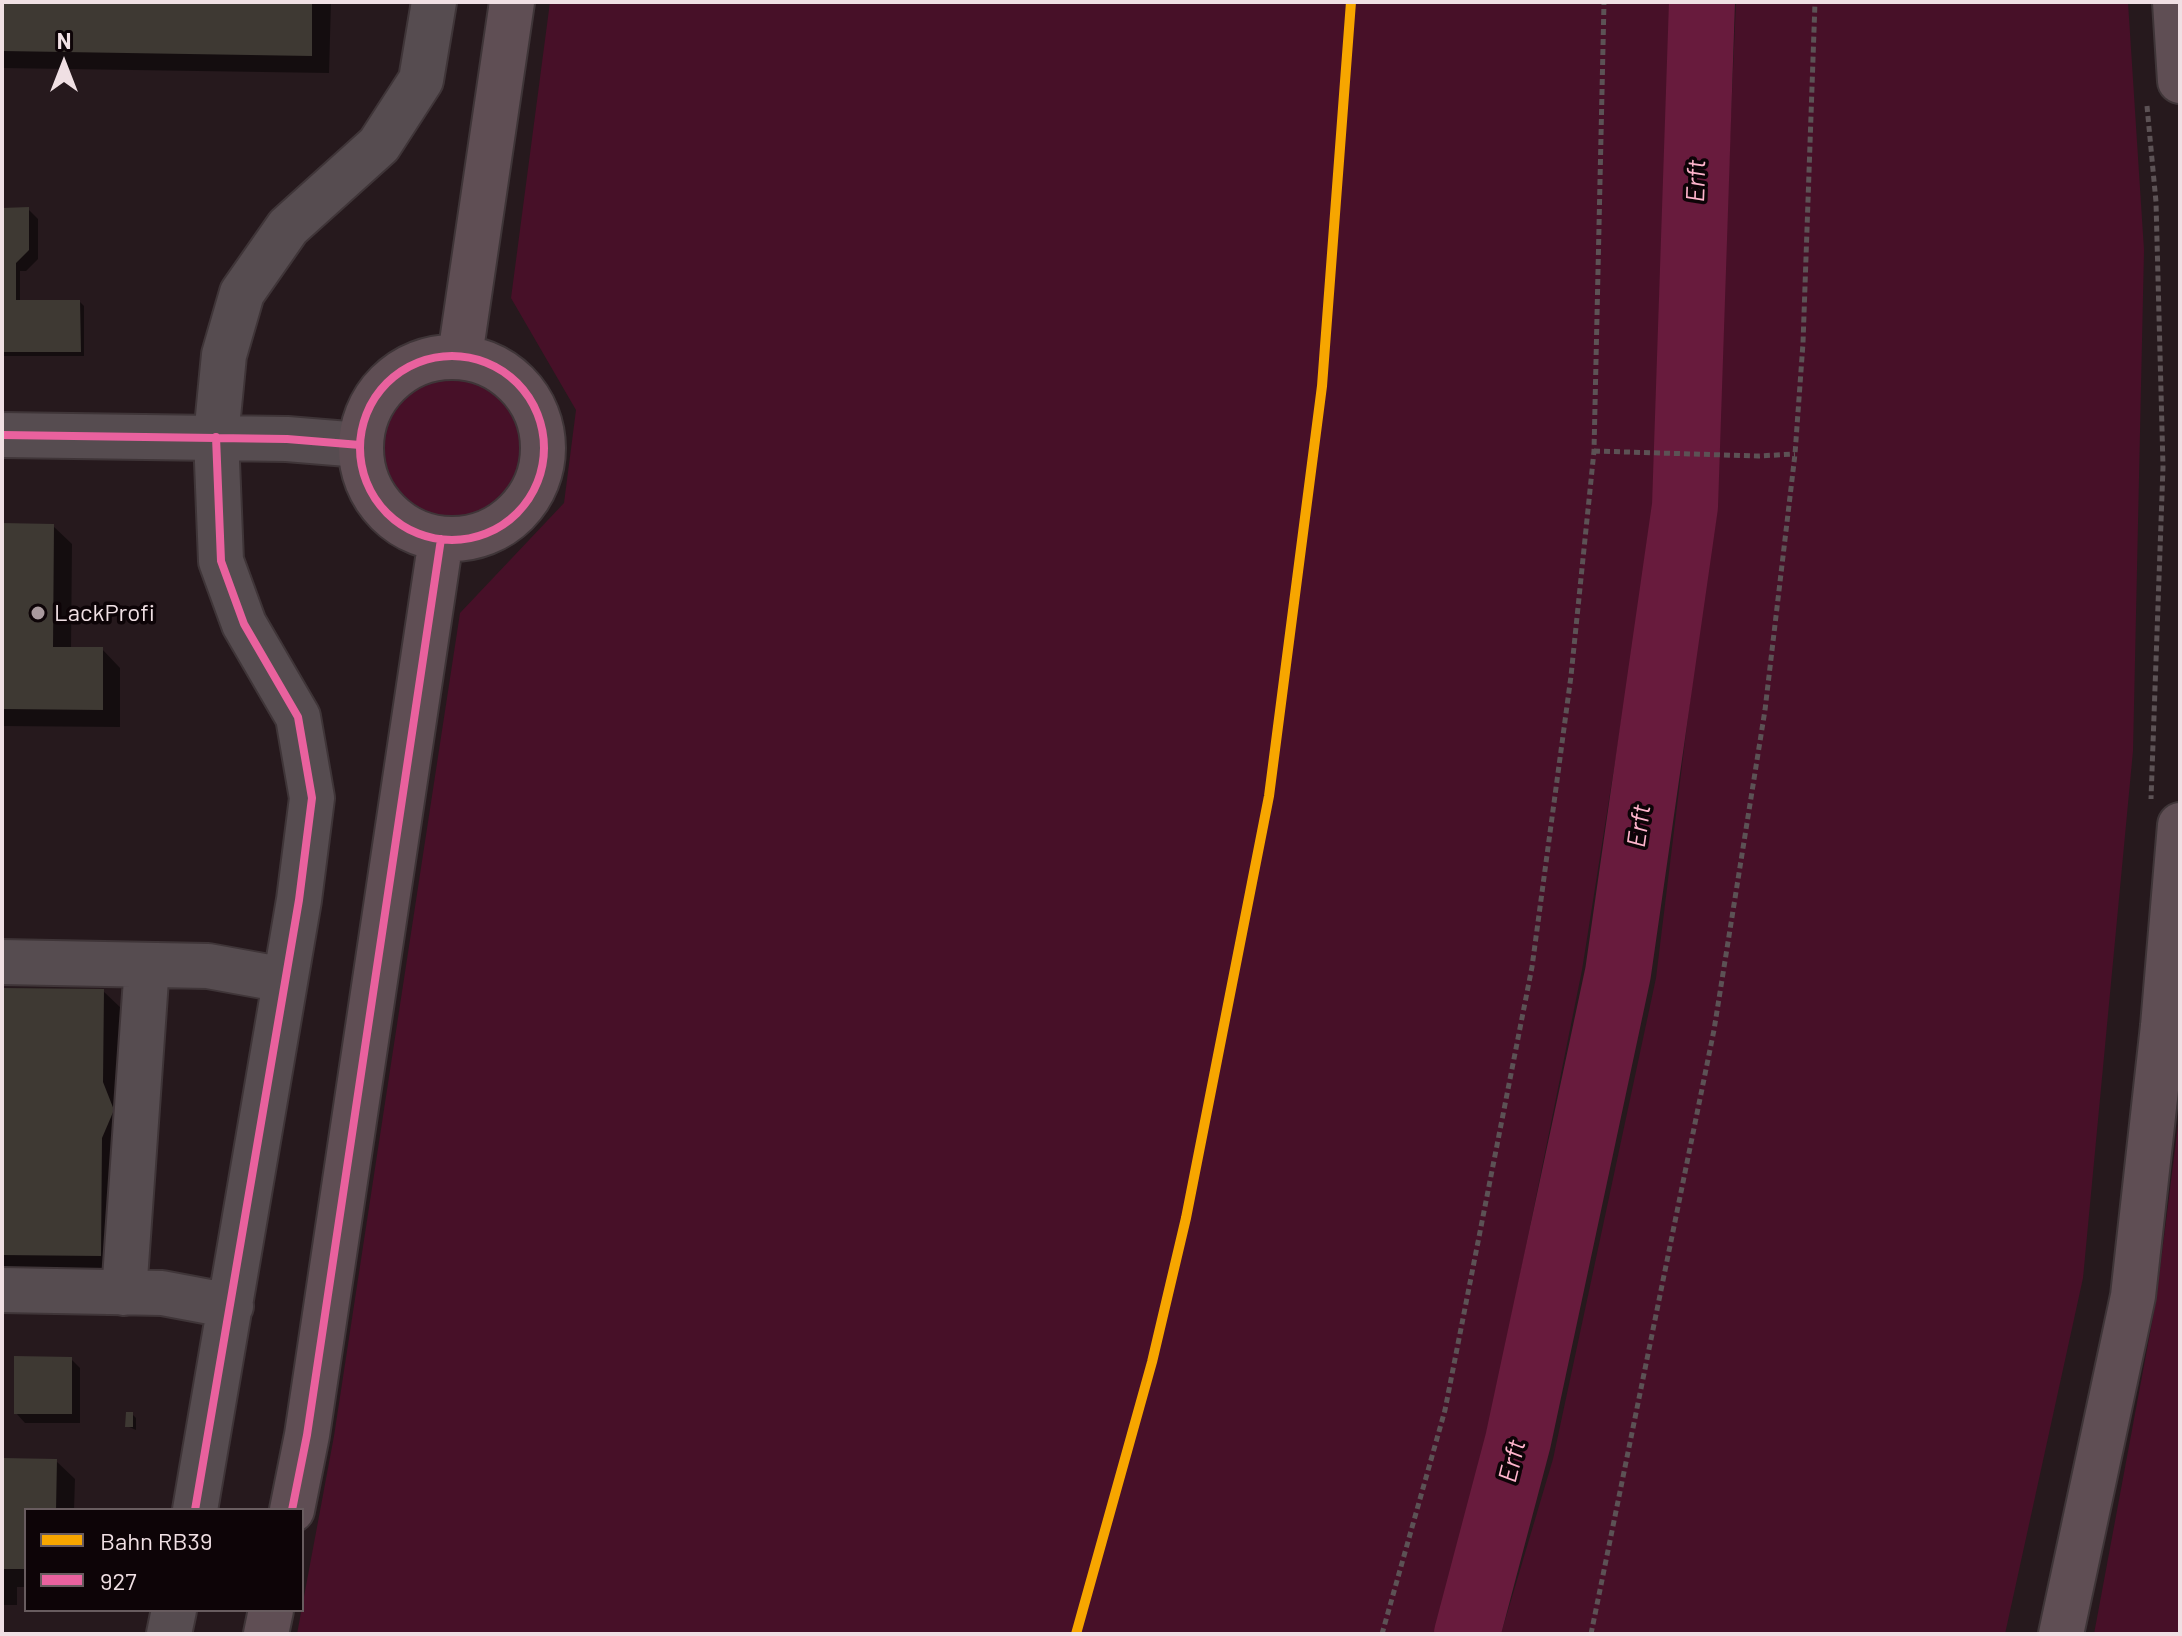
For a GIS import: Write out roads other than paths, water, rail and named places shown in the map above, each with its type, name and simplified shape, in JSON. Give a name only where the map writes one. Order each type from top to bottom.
[{"type":"main road","points":[[460,356],[512,2]]},
{"type":"main road","points":[[2163,88],[2175,2]]},
{"type":"main road","points":[[460,356],[488,363],[513,378],[531,401],[542,428],[544,457],[537,485],[521,510],[498,528],[471,538],[441,539],[415,532],[392,518],[374,497],[363,472],[360,445],[365,416],[380,390],[403,370],[430,358],[460,356]]},
{"type":"main road","points":[[292,1508],[309,1419],[441,539]]},
{"type":"main road","points":[[2061,1634],[2133,1296],[2163,1026],[2165,815]]},
{"type":"main road","points":[[266,1634],[271,1612]]},
{"type":"street","points":[[195,1508],[285,980],[312,798],[298,717],[244,624],[221,561],[216,437],[224,355],[242,293],[288,227],[379,145],[421,80],[434,2]]},
{"type":"street","points":[[2,435],[216,437],[360,445]]},
{"type":"street","points":[[2,962],[208,966],[285,980]]},
{"type":"street","points":[[124,1293],[147,965]]},
{"type":"street","points":[[2,1290],[162,1293],[231,1306]]},
{"type":"street","points":[[169,1634],[174,1612]]},
{"type":"waterway","name":"Erft","points":[[1467,1634],[1518,1441],[1618,973],[1685,506],[1702,2]]},
{"type":"rail line","name":"RB39","points":[[1076,1634],[1152,1362],[1186,1218],[1269,796],[1322,386],[1351,2]]},
{"type":"place","name":"LackProfi","points":[[38,613]]}]
